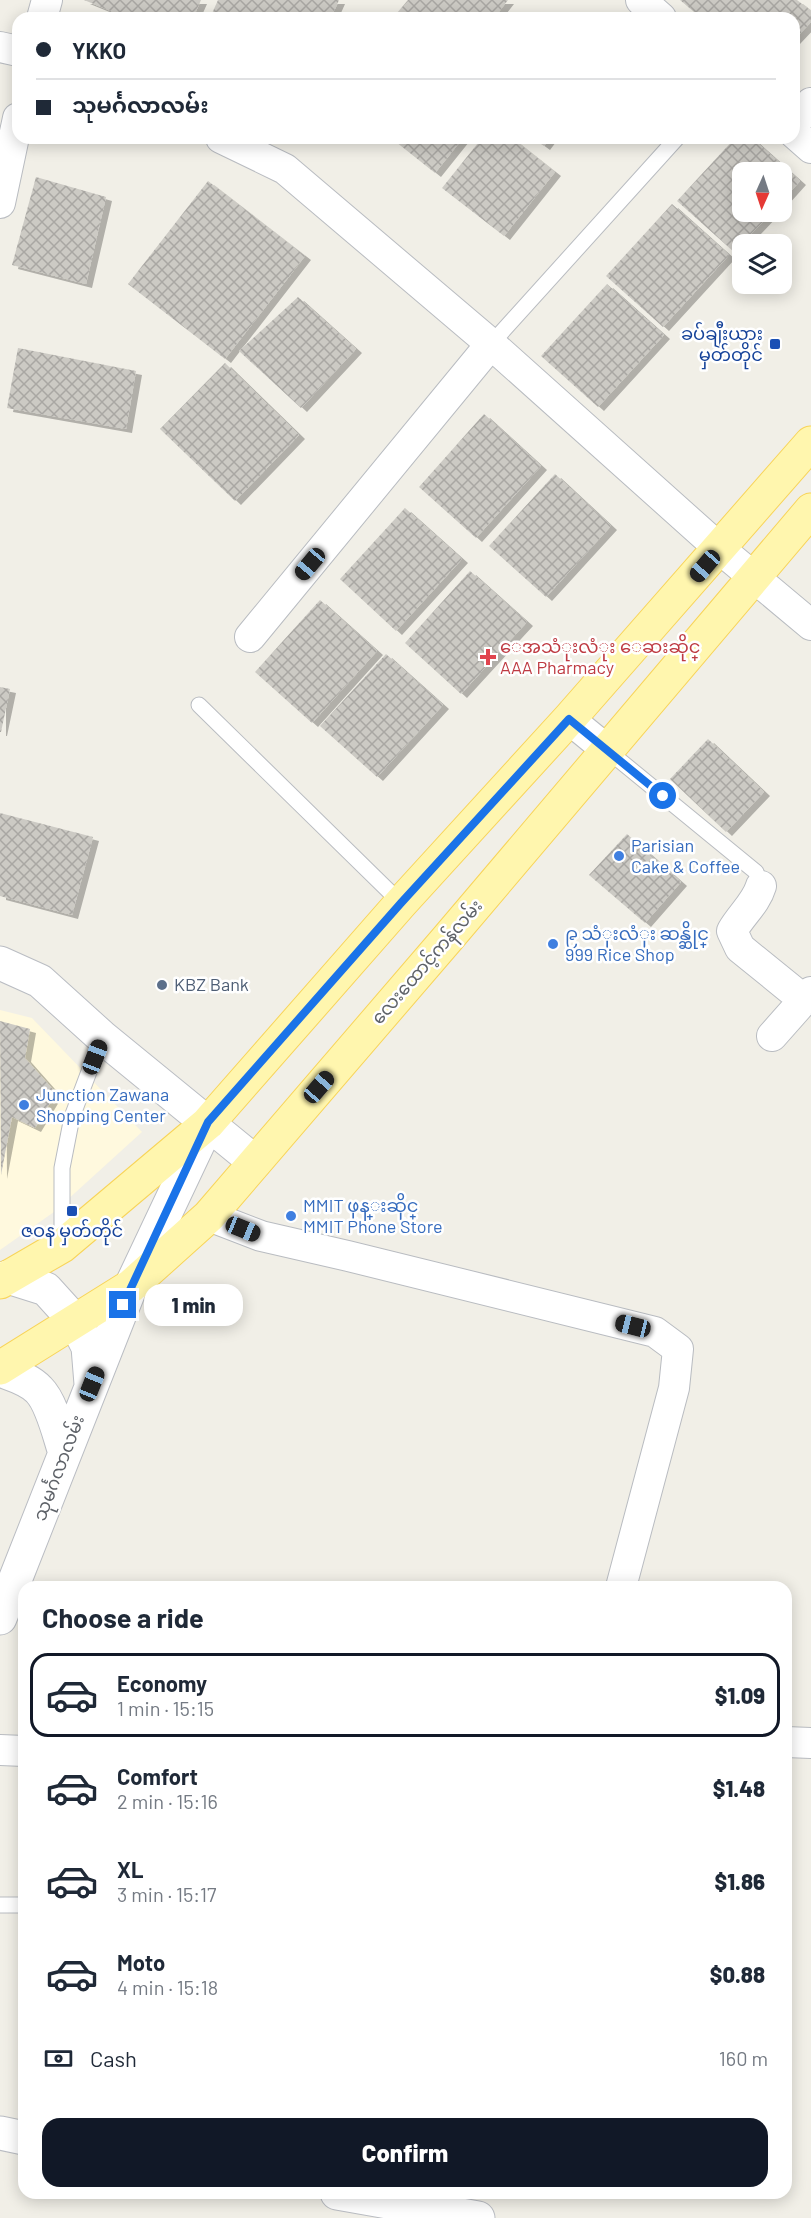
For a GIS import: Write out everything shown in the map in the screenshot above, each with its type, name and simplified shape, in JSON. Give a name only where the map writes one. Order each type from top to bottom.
[{"type":"main road","points":[[4,1280],[62,1246],[208,1122],[401,903],[720,549],[811,443]]},
{"type":"main road","name":"လေးထောင့်ကန်လမ်း","points":[[0,1369],[131,1286],[209,1216],[811,510]]},
{"type":"street","points":[[641,0],[655,12]]},
{"type":"street","points":[[800,117],[811,103]]},
{"type":"street","points":[[0,203],[12,144]]},
{"type":"street","points":[[233,144],[285,170],[491,344],[720,549],[811,624]]},
{"type":"street","points":[[250,637],[491,344]]},
{"type":"street","points":[[569,719],[607,750]]},
{"type":"street","points":[[761,886],[758,897],[739,919],[732,932],[740,948],[807,996],[772,1036]]},
{"type":"street","points":[[0,963],[40,981],[102,1037],[255,1162]]},
{"type":"street","name":"သုမင်္ဂလာလမ်း","points":[[0,1618],[131,1286],[208,1122]]},
{"type":"street","points":[[209,1216],[261,1236],[359,1258],[655,1332],[678,1349],[674,1388],[623,1581]]},
{"type":"street","points":[[4,1280],[46,1289],[75,1321],[88,1347],[92,1384]]},
{"type":"street","points":[[0,1369],[21,1378],[39,1390],[48,1405],[65,1453]]},
{"type":"street","points":[[792,1742],[811,1743]]},
{"type":"street","points":[[0,1750],[18,1751]]},
{"type":"street","points":[[0,2133],[18,2137]]},
{"type":"street","points":[[371,2199],[478,2218]]},
{"type":"lane","points":[[491,344],[671,144]]},
{"type":"lane","points":[[199,705],[401,903]]},
{"type":"lane","points":[[607,750],[756,872],[761,886]]},
{"type":"lane","points":[[62,1246],[62,1168],[72,1117],[102,1037]]},
{"type":"lane","points":[[0,1905],[18,1905]]},
{"type":"shaded area","points":[[0,1010],[32,1018],[142,1132],[54,1212],[0,1250]]},
{"type":"building","points":[[84,0],[201,0],[196,12],[113,12]]},
{"type":"building","points":[[218,0],[339,0],[334,12],[213,12]]},
{"type":"building","points":[[408,0],[508,0],[499,12],[398,12]]},
{"type":"building","points":[[680,0],[797,0],[811,11],[811,22],[800,34],[800,12],[694,12]]},
{"type":"building","points":[[399,144],[458,144],[435,173]]},
{"type":"building","points":[[477,144],[520,144],[555,172],[504,236],[442,188]]},
{"type":"building","points":[[729,144],[759,144],[779,162],[732,162],[732,222],[762,222],[751,234],[732,234],[732,250],[677,201]]},
{"type":"building","points":[[792,174],[800,181],[792,190]]},
{"type":"building","points":[[36,177],[106,197],[86,284],[12,265]]},
{"type":"building","points":[[208,181],[305,256],[225,359],[128,284]]},
{"type":"building","points":[[672,204],[729,255],[663,327],[606,276]]},
{"type":"building","points":[[607,284],[664,335],[598,407],[541,356]]},
{"type":"building","points":[[298,297],[356,349],[301,408],[239,351]]},
{"type":"building","points":[[18,348],[136,371],[126,429],[7,408]]},
{"type":"building","points":[[225,363],[299,435],[235,501],[160,429]]},
{"type":"building","points":[[484,414],[541,466],[476,538],[419,487]]},
{"type":"building","points":[[555,474],[611,526],[546,597],[489,546]]},
{"type":"building","points":[[405,508],[462,559],[396,631],[340,579]]},
{"type":"building","points":[[470,571],[527,622],[461,694],[405,643]]},
{"type":"building","points":[[320,600],[377,651],[312,723],[255,672]]},
{"type":"building","points":[[386,654],[443,705],[377,777],[320,726]]},
{"type":"building","points":[[0,687],[10,689],[1,732],[0,732]]},
{"type":"building","points":[[708,739],[764,792],[726,832],[670,779]]},
{"type":"building","points":[[0,813],[93,837],[72,915],[0,896]]},
{"type":"building","points":[[627,834],[681,882],[645,923],[589,875]]},
{"type":"building","name":"Junction Zawana Shopping Center","points":[[0,1021],[30,1029],[25,1058],[56,1093],[35,1128],[12,1117],[1,1175]]},
{"type":"place","name":"ခပ်ချီးယား မှတ်တိုင်","points":[[775,344]]},
{"type":"place","name":"ေအသံုးလံုး ေဆးဆိုင္ AAA Pharmacy","points":[[488,657]]},
{"type":"place","name":"Parisian Cake & Coffee","points":[[619,856]]},
{"type":"place","name":"၉ သံုးလံုး ဆန္ဆိုင္ 999 Rice Shop","points":[[553,944]]},
{"type":"place","name":"KBZ Bank","points":[[162,985]]},
{"type":"place","name":"Junction Zawana Shopping Center","points":[[24,1105]]},
{"type":"place","name":"ဇဝန မှတ်တိုင်","points":[[72,1211]]},
{"type":"place","name":"MMIT ဖုန္းဆိုင္ MMIT Phone Store","points":[[291,1216]]},
{"type":"route","points":[[123,1305],[208,1122],[401,903],[569,719],[663,796]]}]
